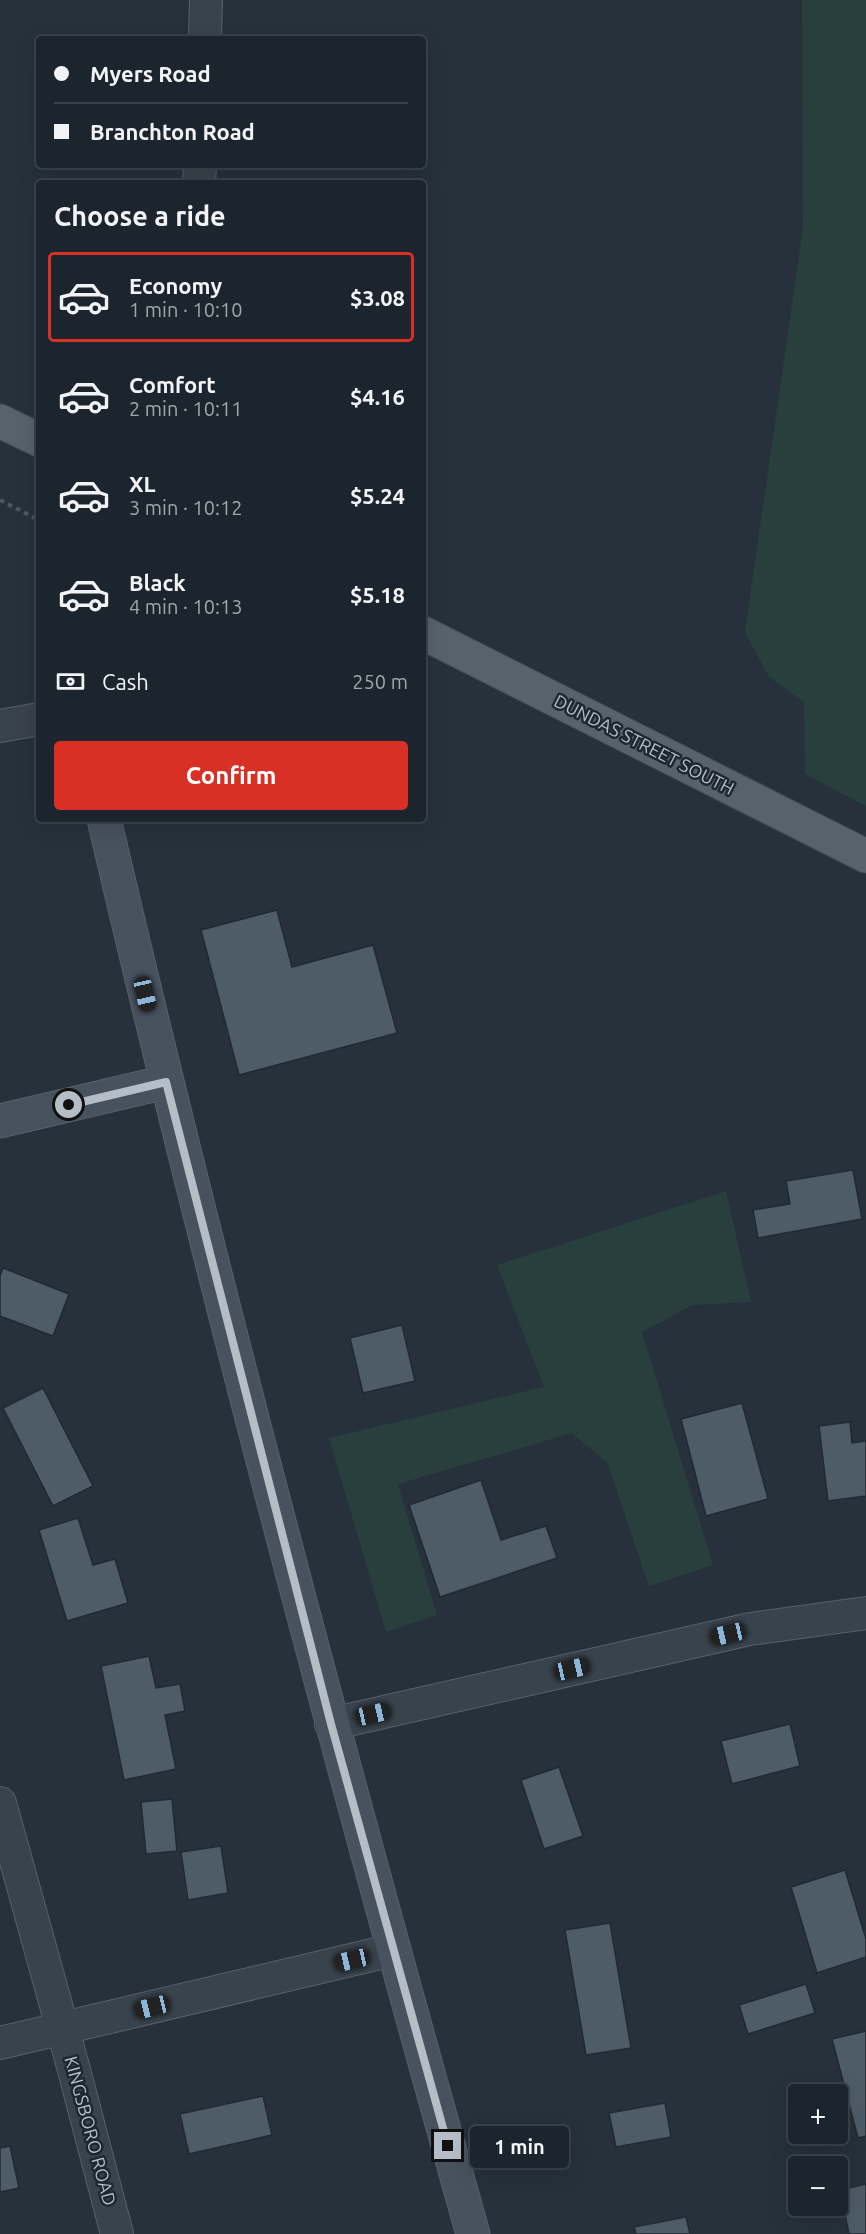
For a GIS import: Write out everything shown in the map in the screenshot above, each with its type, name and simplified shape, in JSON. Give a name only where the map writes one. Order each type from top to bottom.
[{"type":"main road","points":[[0,421],[36,439]]},
{"type":"main road","name":"DUNDAS STREET SOUTH","points":[[426,635],[866,856]]},
{"type":"main road","points":[[105,822],[166,1082],[331,1724],[473,2234]]},
{"type":"main road","points":[[0,1121],[166,1082]]},
{"type":"street","points":[[205,36],[206,0]]},
{"type":"street","points":[[0,726],[36,720]]},
{"type":"street","points":[[331,1724],[750,1629],[866,1612]]},
{"type":"street","name":"KINGSBORO ROAD","points":[[0,1803],[117,2234]]},
{"type":"street","points":[[0,2043],[393,1950]]},
{"type":"path","points":[[0,500],[36,518]]},
{"type":"green space","points":[[802,0],[866,0],[866,806],[805,774],[804,702],[769,677],[745,632],[803,227]]},
{"type":"green space","points":[[726,1191],[751,1302],[693,1305],[642,1332],[713,1565],[649,1586],[608,1464],[572,1433],[398,1484],[437,1615],[386,1632],[329,1438],[544,1387],[497,1265]]},
{"type":"building","points":[[277,910],[292,967],[373,945],[397,1033],[239,1075],[201,930]]},
{"type":"building","points":[[853,1170],[862,1219],[758,1238],[753,1210],[790,1204],[786,1181]]},
{"type":"building","points":[[3,1268],[69,1294],[53,1336],[0,1316],[0,1276]]},
{"type":"building","points":[[402,1325],[415,1381],[363,1393],[350,1338]]},
{"type":"building","points":[[43,1388],[93,1486],[53,1506],[3,1408]]},
{"type":"building","points":[[742,1403],[768,1499],[706,1516],[681,1419]]},
{"type":"building","points":[[850,1422],[852,1443],[866,1441],[866,1496],[828,1501],[819,1426]]},
{"type":"building","points":[[481,1480],[501,1540],[546,1526],[557,1558],[440,1597],[409,1505]]},
{"type":"building","points":[[78,1518],[93,1565],[115,1559],[128,1603],[67,1621],[39,1530]]},
{"type":"building","points":[[149,1656],[156,1688],[180,1684],[185,1711],[165,1715],[176,1769],[124,1780],[101,1666]]},
{"type":"building","points":[[790,1724],[800,1766],[732,1784],[721,1741]]},
{"type":"building","points":[[559,1767],[583,1836],[544,1849],[521,1780]]},
{"type":"building","points":[[172,1799],[177,1851],[146,1854],[141,1802]]},
{"type":"building","points":[[221,1846],[228,1893],[188,1900],[181,1852]]},
{"type":"building","points":[[845,1870],[866,1939],[866,1957],[817,1973],[791,1887]]},
{"type":"building","points":[[610,1923],[631,2048],[586,2055],[565,1930]]},
{"type":"building","points":[[806,1984],[815,2013],[748,2034],[739,2005]]},
{"type":"building","points":[[866,2031],[866,2136],[858,2138],[848,2100],[848,2084],[844,2084],[832,2039]]},
{"type":"building","points":[[263,2096],[272,2135],[189,2154],[180,2114]]},
{"type":"building","points":[[665,2103],[671,2137],[616,2147],[609,2113]]},
{"type":"building","points":[[10,2146],[19,2188],[0,2192],[0,2148]]},
{"type":"building","points":[[866,2184],[866,2234],[849,2234],[845,2216],[848,2216],[848,2188]]},
{"type":"building","points":[[686,2217],[690,2234],[636,2234],[634,2227]]},
{"type":"route","points":[[69,1105],[166,1082],[331,1724],[448,2146]]}]
